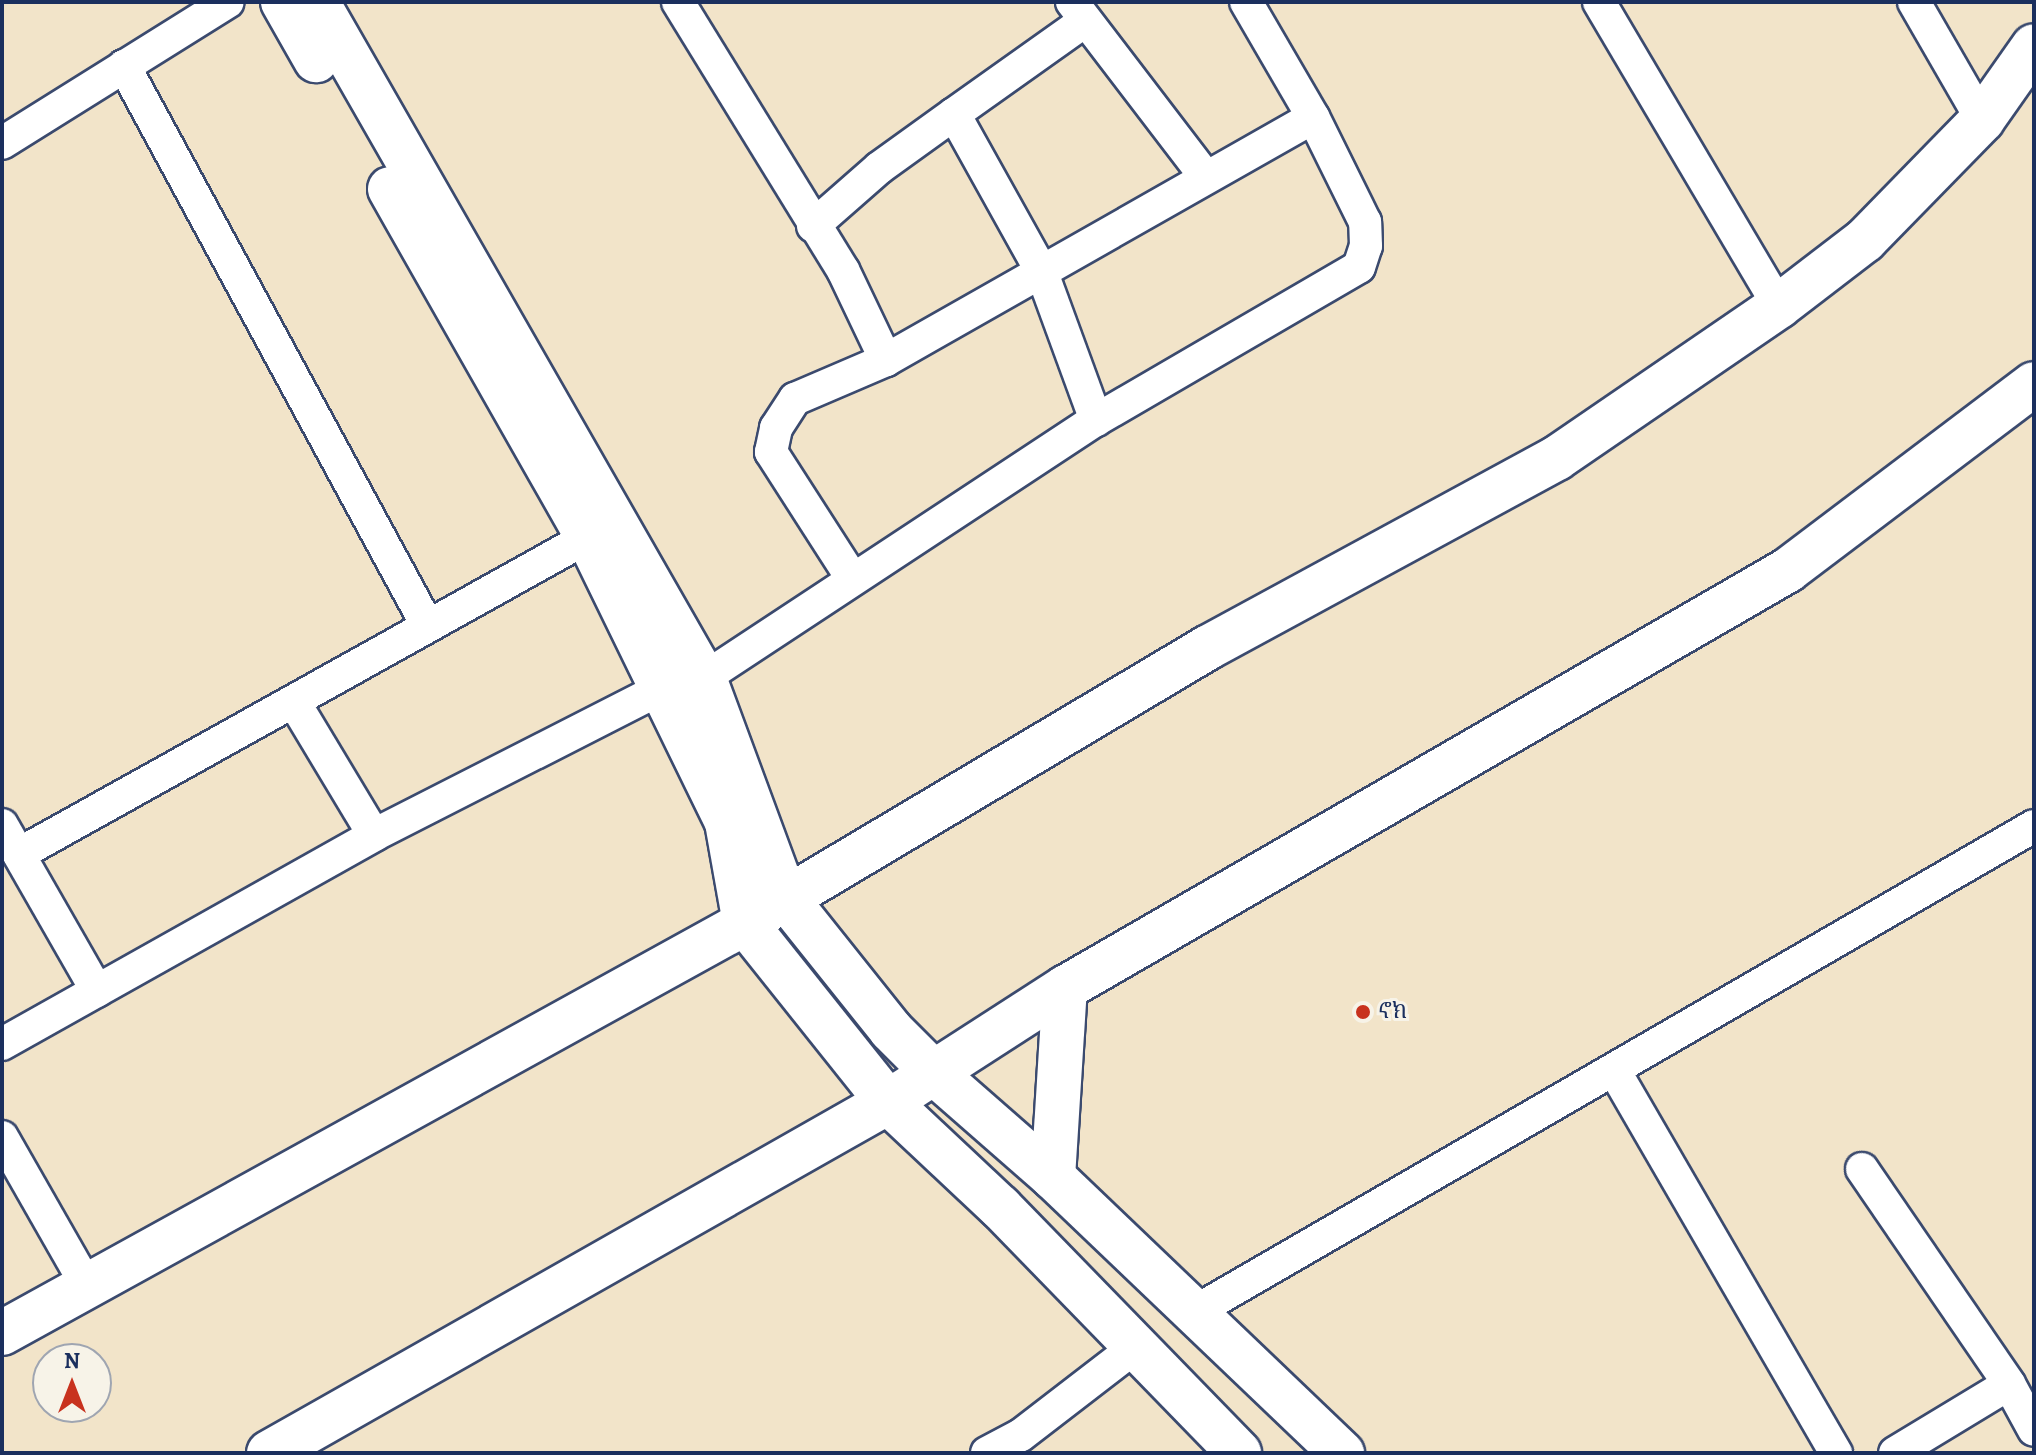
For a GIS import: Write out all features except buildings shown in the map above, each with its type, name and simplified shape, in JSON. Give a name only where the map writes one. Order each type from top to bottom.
[{"type":"main road","points":[[283,2],[588,537],[727,822],[745,923],[888,1102],[1000,1207],[1239,1453]]},
{"type":"main road","points":[[317,2],[704,678],[785,897],[891,1030],[933,1072],[1053,1177],[1342,1453]]},
{"type":"main road","points":[[2,1333],[745,923],[1207,648],[1557,458],[1779,306],[1865,240],[1982,120],[2034,46]]},
{"type":"main road","points":[[269,1453],[888,1102],[1065,988],[1788,570],[2034,384]]},
{"type":"main road","points":[[1053,1177],[1065,988]]},
{"type":"street","points":[[2,143],[228,2]]},
{"type":"street","points":[[678,2],[813,226],[843,270],[886,360]]},
{"type":"street","points":[[704,678],[1096,420],[1359,267],[1366,246],[1365,222],[1313,117],[1246,2]]},
{"type":"street","points":[[1599,2],[1779,306]]},
{"type":"street","points":[[1914,2],[1982,120]]},
{"type":"street","points":[[813,226],[879,168],[954,114],[1078,11],[1205,176]]},
{"type":"street","points":[[124,66],[426,623]]},
{"type":"street","points":[[954,114],[1041,270],[1096,420]]},
{"type":"street","points":[[852,578],[771,452],[776,428],[795,399],[886,360],[1313,117]]},
{"type":"street","points":[[19,854],[294,702],[426,623],[588,537]]},
{"type":"street","points":[[2,1044],[374,835],[661,689]]},
{"type":"street","points":[[294,702],[374,835]]},
{"type":"street","points":[[2,825],[97,991]]},
{"type":"street","points":[[1196,1311],[2034,826]]},
{"type":"street","points":[[1614,1070],[1836,1453]]},
{"type":"street","points":[[2,1137],[86,1284]]},
{"type":"street","points":[[1862,1169],[2009,1384],[2034,1430]]},
{"type":"street","points":[[987,1453],[1025,1444],[1134,1348]]},
{"type":"street","points":[[1895,1453],[2009,1384]]},
{"type":"place","name":"ኖክ","points":[[1363,1012]]}]
